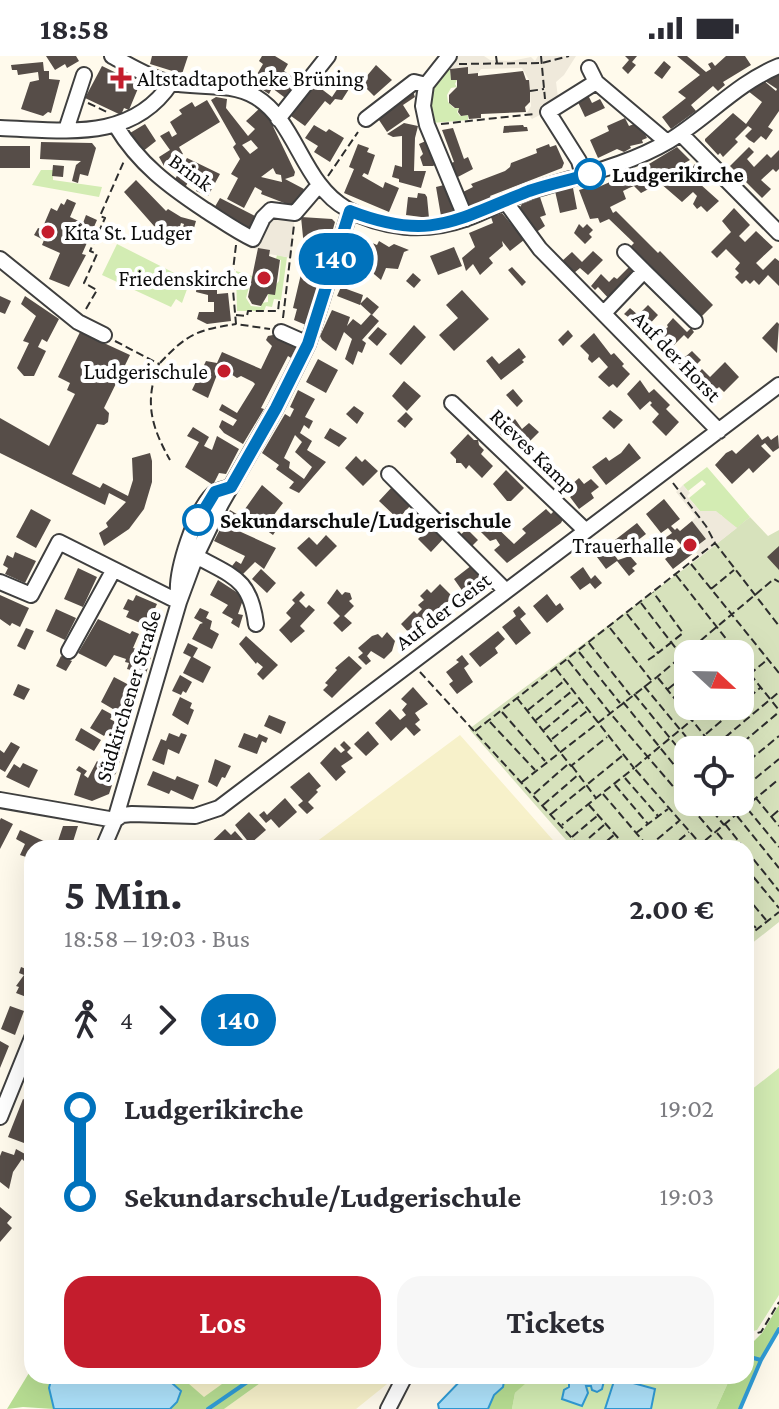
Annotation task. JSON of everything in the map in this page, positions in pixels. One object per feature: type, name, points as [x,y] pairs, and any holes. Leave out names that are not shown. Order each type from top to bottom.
[{"type":"street","points":[[112,56],[171,83],[244,91],[258,98],[278,119],[319,185],[350,211],[378,222],[418,228],[466,219],[533,190],[638,157],[681,134],[754,77],[779,66]]},
{"type":"street","points":[[278,119],[328,56]]},
{"type":"street","points":[[446,61],[426,85],[423,106],[427,125],[466,219]]},
{"type":"street","points":[[589,68],[596,82],[667,142]]},
{"type":"street","points":[[66,130],[84,75]]},
{"type":"street","points":[[366,119],[414,82],[426,85]]},
{"type":"street","points":[[583,176],[579,161],[547,111],[596,82]]},
{"type":"street","points":[[0,128],[90,130],[116,126],[161,98],[171,83]]},
{"type":"street","name":"Brink","points":[[116,126],[130,149],[161,181],[253,239],[263,218],[271,210],[295,213]]},
{"type":"street","points":[[681,134],[779,233]]},
{"type":"street","points":[[295,213],[319,185]]},
{"type":"street","name":"Auf der Horst","points":[[505,201],[540,249],[719,431]]},
{"type":"street","name":"Südkirchener Straße","points":[[106,840],[196,556],[308,344],[350,211]]},
{"type":"street","name":"Auf der Horst","points":[[625,252],[695,321]]},
{"type":"street","points":[[0,259],[78,322],[104,335]]},
{"type":"street","name":"Auf der Horst","points":[[604,313],[644,271]]},
{"type":"street","points":[[281,332],[308,344]]},
{"type":"street","name":"Auf der Geist","points":[[0,800],[115,820],[132,814],[195,816],[219,808],[779,385]]},
{"type":"street","name":"Rieves Kamp","points":[[452,403],[586,531]]},
{"type":"street","points":[[389,474],[506,591]]},
{"type":"street","points":[[0,582],[31,595],[59,542],[179,602],[179,565],[198,520],[215,492],[231,487]]},
{"type":"street","points":[[196,556],[241,582],[253,604],[256,624]]},
{"type":"street","points":[[69,651],[113,571]]},
{"type":"street","points":[[0,1117],[24,1058]]},
{"type":"street","points":[[388,1409],[401,1384]]},
{"type":"path","points":[[496,56],[497,64]]},
{"type":"path","points":[[427,125],[529,116],[547,111],[541,56]]},
{"type":"path","points":[[446,61],[542,63],[569,56]]},
{"type":"path","points":[[530,91],[544,89]]},
{"type":"path","points":[[83,101],[111,114],[116,126]]},
{"type":"path","points":[[319,185],[337,166],[366,119]]},
{"type":"path","points":[[78,322],[97,290],[84,283],[97,254],[90,251],[105,218],[100,216],[130,149]]},
{"type":"path","points":[[170,460],[157,437],[150,408],[152,383],[159,364],[177,345],[200,330],[236,324],[281,332],[295,213]]},
{"type":"path","points":[[236,324],[232,279],[239,232]]},
{"type":"path","points":[[234,315],[247,316],[248,311],[269,313],[269,309],[278,311],[279,302],[285,303]]},
{"type":"path","points":[[104,335],[159,364]]},
{"type":"path","points":[[665,472],[779,626]]},
{"type":"path","points":[[699,531],[706,526]]},
{"type":"path","points":[[475,731],[715,543]]},
{"type":"path","points":[[689,557],[732,617],[779,673]]},
{"type":"path","points":[[711,589],[735,569]]},
{"type":"path","points":[[675,574],[727,640]]},
{"type":"path","points":[[703,640],[774,579],[779,582]]},
{"type":"path","points":[[648,660],[683,633],[653,592]]},
{"type":"path","points":[[640,602],[674,646]]},
{"type":"path","points":[[626,613],[658,653]]},
{"type":"path","points":[[609,627],[652,681]]},
{"type":"path","points":[[588,642],[674,743]]},
{"type":"path","points":[[578,651],[674,765]]},
{"type":"path","points":[[567,659],[610,713],[722,840]]},
{"type":"path","points":[[754,671],[768,660]]},
{"type":"path","points":[[412,662],[575,840]]},
{"type":"path","points":[[522,782],[674,663]]},
{"type":"path","points":[[555,668],[623,755],[697,840]]},
{"type":"path","points":[[657,677],[674,698]]},
{"type":"path","points":[[750,736],[779,711],[754,677]]},
{"type":"path","points":[[527,711],[565,680]]},
{"type":"path","points":[[667,689],[674,684]]},
{"type":"path","points":[[644,686],[685,736]]},
{"type":"path","points":[[754,693],[761,687]]},
{"type":"path","points":[[535,721],[573,691]]},
{"type":"path","points":[[728,736],[779,692]]},
{"type":"path","points":[[517,698],[596,798]]},
{"type":"path","points":[[543,731],[580,700]]},
{"type":"path","points":[[551,740],[588,710]]},
{"type":"path","points":[[500,711],[546,762]]},
{"type":"path","points":[[488,720],[535,771]]},
{"type":"path","points":[[562,826],[692,720],[705,735],[723,720]]},
{"type":"path","points":[[533,794],[608,736]]},
{"type":"path","points":[[754,757],[779,736]]},
{"type":"path","points":[[551,814],[623,755]]},
{"type":"path","points":[[754,779],[779,759]]},
{"type":"path","points":[[543,805],[578,775]]},
{"type":"path","points":[[623,777],[658,816]]},
{"type":"path","points":[[756,798],[779,779]]},
{"type":"path","points":[[614,784],[648,824]]},
{"type":"path","points":[[602,793],[642,840]]},
{"type":"path","points":[[754,796],[779,826]]},
{"type":"path","points":[[588,805],[619,840]]},
{"type":"path","points":[[636,833],[669,808]]},
{"type":"path","points":[[771,817],[779,810]]},
{"type":"path","points":[[572,837],[598,815]]},
{"type":"path","points":[[717,816],[737,840]]},
{"type":"path","points":[[706,840],[734,816]]},
{"type":"path","points":[[736,816],[779,868]]},
{"type":"path","points":[[753,816],[779,847]]},
{"type":"path","points":[[656,840],[680,820]]},
{"type":"path","points":[[588,840],[605,824]]},
{"type":"path","points":[[679,840],[689,831]]},
{"type":"path","points":[[608,840],[615,834]]},
{"type":"path","points":[[754,860],[779,891]]},
{"type":"path","points":[[754,878],[779,910],[754,931]]},
{"type":"path","points":[[754,905],[768,921]]},
{"type":"path","points":[[754,926],[757,929]]},
{"type":"path","points":[[754,1334],[761,1332],[779,1302]]},
{"type":"shaded area","points":[[453,56],[484,56],[490,60],[511,61],[531,57],[535,61],[538,56],[576,56],[556,82],[559,105],[532,119],[527,113],[531,106],[529,80],[522,68],[481,69],[478,73],[468,74],[468,67],[443,69]]},
{"type":"shaded area","points":[[295,213],[291,258],[269,254],[270,250],[250,249],[263,218]]},
{"type":"shaded area","points":[[683,485],[690,493],[687,496],[700,511],[716,511],[737,528],[700,557],[693,549],[705,540],[692,521],[696,517],[676,492]]},
{"type":"shaded area","points":[[460,735],[553,840],[319,840]]},
{"type":"shaded area","points":[[189,1384],[222,1384],[204,1398]]},
{"type":"shaded area","points":[[259,1384],[387,1384],[356,1409],[224,1409]]},
{"type":"green space","points":[[443,69],[450,69],[451,80],[457,80],[457,87],[451,88],[447,95],[448,102],[459,108],[457,112],[460,116],[468,115],[468,120],[432,123],[432,95]]},
{"type":"green space","points":[[41,170],[53,170],[53,180],[102,187],[99,197],[32,185]]},
{"type":"green space","points":[[117,244],[190,281],[182,303],[176,299],[171,307],[102,275]]},
{"type":"green space","points":[[277,255],[287,257],[281,300],[274,299],[272,307],[266,306],[264,311],[237,311],[236,271],[252,276],[246,298],[251,306],[261,307],[261,303],[268,302],[268,294],[279,281],[281,260],[276,259]]},
{"type":"green space","points":[[707,467],[750,517],[737,528],[721,515],[700,511],[689,498],[706,484],[702,480],[688,491],[683,485]]},
{"type":"green space","points":[[750,517],[768,536],[779,530],[779,922],[754,942],[754,840],[566,840],[469,729]]},
{"type":"green space","points":[[779,1068],[779,1295],[754,1331],[754,1088]]},
{"type":"green space","points":[[779,1305],[779,1326],[754,1377],[754,1341]]},
{"type":"green space","points":[[24,1381],[24,1384],[50,1384],[54,1409],[7,1409]]},
{"type":"green space","points":[[173,1384],[189,1384],[204,1397],[222,1384],[259,1384],[224,1409],[170,1409],[181,1391]]},
{"type":"green space","points":[[504,1384],[525,1384],[515,1393],[512,1409],[488,1409],[494,1395]]},
{"type":"green space","points":[[524,1384],[727,1384],[716,1409],[512,1409],[515,1393]]},
{"type":"green space","points":[[727,1384],[750,1384],[738,1409],[716,1409]]},
{"type":"water","points":[[50,1384],[173,1384],[181,1391],[170,1409],[54,1409]]},
{"type":"water","points":[[457,1384],[504,1384],[488,1409],[439,1409],[438,1404]]},
{"type":"water","points":[[569,1384],[603,1384],[597,1392],[586,1386],[588,1393],[582,1406],[562,1399],[564,1390]]},
{"type":"water","points":[[613,1384],[637,1384],[655,1389],[651,1409],[605,1409]]},
{"type":"building","points":[[46,56],[76,56],[79,61],[55,70]]},
{"type":"building","points":[[152,56],[188,56],[182,74],[150,64]]},
{"type":"building","points":[[262,56],[275,56],[288,64],[284,71],[300,82],[288,100],[272,88],[269,94],[252,83],[263,64],[259,61]]},
{"type":"building","points":[[625,56],[637,56],[632,62],[636,65],[628,74],[622,68],[629,60]]},
{"type":"building","points":[[677,56],[687,56],[706,72],[711,69],[708,64],[712,62],[715,66],[726,56],[745,56],[751,65],[723,82],[725,85],[718,91],[713,86],[691,105],[696,111],[671,129],[662,117],[686,98],[678,92],[700,75]]},
{"type":"building","points":[[664,61],[671,67],[662,79],[654,73]]},
{"type":"building","points":[[43,62],[44,71],[49,71],[49,79],[60,80],[51,113],[43,116],[21,109],[30,82],[39,80],[38,72],[18,75],[11,65]]},
{"type":"building","points":[[376,65],[392,80],[374,96],[361,83]]},
{"type":"building","points":[[102,66],[139,86],[129,110],[124,108],[121,115],[85,98]]},
{"type":"building","points":[[468,67],[468,74],[478,73],[478,76],[523,71],[526,80],[529,80],[530,91],[526,112],[481,114],[481,118],[469,119],[468,115],[461,116],[459,108],[449,103],[449,95],[457,87],[457,80],[451,80],[450,69]]},
{"type":"building","points":[[348,73],[356,78],[342,100],[335,99],[330,105],[325,101],[305,126],[291,116],[315,84],[332,97]]},
{"type":"building","points":[[779,75],[779,111],[768,127],[773,130],[766,140],[761,136],[754,143],[749,140],[745,136],[752,129],[748,126],[723,157],[720,153],[718,155],[705,139],[733,113],[746,124],[762,102],[748,91],[764,81],[776,91],[765,81]]},
{"type":"building","points":[[412,89],[415,97],[403,105],[410,116],[387,132],[375,114]]},
{"type":"building","points":[[588,95],[592,103],[600,99],[605,108],[585,117],[577,100]]},
{"type":"building","points":[[216,97],[227,99],[226,108],[248,136],[255,129],[246,121],[260,108],[270,120],[295,172],[294,176],[285,179],[304,189],[297,208],[261,194],[262,191],[255,187],[244,208],[227,199],[238,178],[231,174],[240,159],[233,147],[236,144],[211,100]],"holes":[[[251,140],[258,148],[250,154],[242,145]],[[273,168],[276,174],[281,175],[282,182],[261,177]]]},
{"type":"building","points":[[207,100],[220,122],[179,147],[183,154],[164,166],[159,157],[170,150],[160,136],[169,131],[172,137],[177,134],[170,122],[182,114],[179,110],[192,102],[195,107]]},
{"type":"building","points":[[625,118],[629,126],[639,122],[647,138],[624,152],[617,149],[598,158],[590,140],[609,131],[607,126]]},
{"type":"building","points":[[404,123],[418,126],[414,171],[426,171],[421,188],[392,177],[395,165],[402,167],[402,136],[387,134]]},
{"type":"building","points":[[145,124],[156,141],[142,152],[130,133]]},
{"type":"building","points":[[314,125],[344,138],[330,162],[314,152],[318,146],[305,138]]},
{"type":"building","points":[[523,125],[528,131],[503,133],[504,126]]},
{"type":"building","points":[[453,128],[464,159],[468,157],[473,169],[454,179],[449,170],[454,168],[451,163],[454,162],[442,130]]},
{"type":"building","points":[[428,140],[438,163],[423,166],[419,144]]},
{"type":"building","points":[[41,142],[92,143],[96,148],[88,176],[80,174],[78,183],[72,181],[76,165],[81,161],[40,159]]},
{"type":"building","points":[[358,144],[369,148],[367,152],[375,155],[368,175],[364,173],[362,176],[383,188],[385,182],[399,188],[389,212],[344,193],[354,169],[349,167]]},
{"type":"building","points":[[549,144],[550,147],[556,145],[564,163],[562,168],[490,196],[469,210],[461,193],[473,187],[471,184],[505,171],[511,163],[537,153],[536,149]]},
{"type":"building","points":[[0,146],[30,146],[30,168],[0,168]]},
{"type":"building","points":[[677,147],[690,160],[679,166],[682,171],[668,179],[677,186],[695,164],[707,177],[700,184],[719,201],[707,212],[693,204],[697,196],[693,192],[682,202],[660,183],[641,193],[634,186],[629,188],[623,191],[626,199],[610,207],[658,253],[660,251],[713,305],[699,319],[670,286],[629,248],[634,243],[609,219],[600,223],[598,218],[590,219],[579,190],[593,186],[594,189],[644,167]]},
{"type":"building","points":[[749,147],[754,152],[747,159],[754,167],[767,154],[771,158],[779,150],[779,169],[776,172],[773,169],[761,180],[771,189],[762,198],[730,166]]},
{"type":"building","points":[[187,158],[220,174],[208,196],[196,191],[198,187],[188,182],[185,188],[174,181]]},
{"type":"building","points":[[53,165],[64,166],[63,177],[52,176]]},
{"type":"building","points":[[136,180],[166,211],[168,209],[196,221],[190,242],[179,239],[184,224],[181,223],[178,233],[154,226],[124,192]]},
{"type":"building","points":[[448,184],[457,213],[441,216],[436,187]]},
{"type":"building","points":[[573,188],[577,209],[560,213],[555,191]]},
{"type":"building","points":[[418,193],[427,197],[429,218],[406,215],[408,197],[417,198]]},
{"type":"building","points":[[540,197],[546,215],[540,217],[545,226],[535,233],[520,207]]},
{"type":"building","points":[[220,198],[257,217],[250,230],[213,210]]},
{"type":"building","points":[[67,199],[76,203],[70,217],[83,223],[86,215],[97,220],[82,254],[86,255],[69,287],[49,279],[60,253],[42,245],[44,240],[34,235],[38,228],[42,229],[51,208],[57,211]]},
{"type":"building","points":[[734,208],[750,225],[739,236],[745,242],[756,231],[773,247],[756,263],[763,270],[775,258],[779,261],[779,286],[768,275],[759,285],[754,280],[750,284],[746,280],[742,284],[735,277],[739,273],[735,269],[740,263],[726,249],[717,258],[711,252],[731,232],[722,221]]},
{"type":"building","points":[[502,213],[524,240],[510,251],[502,241],[503,246],[489,258],[493,263],[480,275],[473,264],[466,271],[462,258],[475,247],[469,233],[493,223],[491,217]]},
{"type":"building","points":[[301,217],[332,219],[335,222],[306,325],[294,320],[297,309],[293,308],[305,257]]},
{"type":"building","points":[[579,224],[583,228],[587,224],[593,230],[589,234],[592,237],[585,244],[574,233]]},
{"type":"building","points":[[363,239],[377,245],[379,241],[389,247],[394,244],[409,250],[404,252],[398,269],[386,268],[381,280],[368,269],[364,279],[346,272],[356,242]]},
{"type":"building","points":[[454,247],[462,266],[438,275],[430,256]]},
{"type":"building","name":"Friedenskirche","points":[[258,248],[270,250],[269,256],[280,260],[275,295],[268,294],[261,306],[252,304],[248,297]]},
{"type":"building","points":[[593,251],[603,260],[588,275],[580,268],[574,273],[562,261],[572,252],[582,262]]},
{"type":"building","points":[[632,264],[639,271],[611,301],[598,287],[595,290],[591,286],[601,274],[609,282],[614,277],[617,279]]},
{"type":"building","points":[[512,267],[526,282],[522,286],[508,270]]},
{"type":"building","points":[[413,273],[421,280],[414,288],[406,281]]},
{"type":"building","points":[[197,285],[217,290],[217,294],[228,293],[231,321],[207,324],[197,319],[199,312],[214,312],[214,302],[208,302],[208,295],[196,292]]},
{"type":"building","points":[[341,287],[363,295],[360,305],[337,296]]},
{"type":"building","points":[[462,290],[489,319],[454,351],[439,335],[458,318],[446,305]]},
{"type":"building","points":[[0,296],[11,301],[5,314],[0,312]]},
{"type":"building","points":[[25,296],[59,319],[47,342],[42,339],[38,347],[46,351],[34,376],[24,376],[17,368],[29,343],[23,341],[36,316],[21,304]]},
{"type":"building","points":[[367,297],[379,307],[372,315],[360,304]]},
{"type":"building","points":[[648,305],[658,315],[645,329],[624,314],[630,308],[638,315]]},
{"type":"building","points":[[332,310],[350,317],[347,326],[353,319],[361,325],[371,314],[379,321],[362,340],[366,343],[362,353],[358,351],[353,365],[345,359],[352,339],[344,332],[336,351],[320,336]]},
{"type":"building","points":[[673,318],[687,332],[691,328],[694,332],[688,339],[684,335],[667,352],[654,338],[668,327]]},
{"type":"building","points":[[777,322],[779,324],[777,353],[762,338]]},
{"type":"building","points":[[414,325],[426,337],[401,365],[389,354]]},
{"type":"building","points":[[378,327],[387,334],[377,346],[368,338]]},
{"type":"building","points":[[568,330],[573,336],[563,346],[558,340]]},
{"type":"building","points":[[80,332],[130,355],[104,408],[109,413],[108,422],[97,424],[72,474],[100,488],[103,483],[128,496],[133,480],[132,458],[150,453],[152,461],[152,482],[144,509],[129,529],[104,546],[99,533],[108,527],[106,523],[126,502],[109,493],[105,505],[0,453],[0,418],[49,446],[75,394],[67,390],[70,383],[58,377]]},
{"type":"building","points":[[594,333],[630,374],[617,388],[613,384],[609,387],[598,377],[608,367],[599,357],[592,363],[580,346]]},
{"type":"building","points":[[273,335],[297,346],[291,358],[288,356],[261,408],[264,409],[243,444],[219,427],[222,420],[233,426],[237,420],[219,410],[222,404],[237,413],[255,384],[241,376],[237,378],[220,367],[208,398],[192,390],[206,361],[217,363],[222,352],[261,369],[272,346],[266,340]]},
{"type":"building","points":[[519,348],[526,357],[522,360],[524,362],[501,380],[486,361],[492,356],[499,364]]},
{"type":"building","points":[[676,350],[685,357],[692,351],[701,360],[688,373],[669,357]]},
{"type":"building","points":[[318,359],[338,370],[326,393],[306,382]]},
{"type":"building","points":[[725,362],[739,377],[724,392],[719,387],[711,395],[693,378],[702,369],[710,377]]},
{"type":"building","points":[[640,380],[649,393],[654,389],[670,405],[666,409],[679,422],[666,436],[652,422],[659,414],[650,405],[652,403],[650,401],[640,410],[627,394]]},
{"type":"building","points":[[404,381],[421,396],[407,411],[392,396]]},
{"type":"building","points":[[513,389],[523,401],[517,407],[506,395]]},
{"type":"building","points":[[298,390],[315,399],[305,417],[313,421],[309,429],[304,425],[300,433],[312,441],[307,450],[326,462],[299,493],[289,488],[294,482],[276,469],[279,465],[262,453],[285,414],[290,417],[294,409],[290,407]],"holes":[[[295,435],[302,442],[295,452],[312,467],[304,479],[289,468],[290,462],[284,458]]]},
{"type":"building","points":[[354,406],[364,413],[357,424],[346,414]]},
{"type":"building","points":[[610,410],[623,420],[614,429],[602,418]]},
{"type":"building","points":[[406,412],[413,419],[405,428],[397,421]]},
{"type":"building","points":[[508,416],[513,421],[515,419],[522,429],[529,423],[539,432],[530,441],[521,433],[512,442],[497,428]]},
{"type":"building","points":[[193,427],[209,437],[204,446],[212,450],[217,436],[239,449],[226,474],[219,473],[213,485],[185,467],[199,442],[187,436]]},
{"type":"building","points":[[330,428],[347,438],[339,447],[324,438]]},
{"type":"building","points":[[468,434],[478,440],[484,450],[481,454],[493,466],[482,478],[469,465],[466,469],[461,463],[456,463],[450,453]]},
{"type":"building","points":[[758,434],[762,440],[768,436],[771,440],[778,435],[779,448],[773,452],[765,443],[761,446],[771,456],[753,473],[749,468],[732,484],[715,465],[726,453],[732,450],[736,454]]},
{"type":"building","points":[[629,443],[641,458],[606,485],[592,467],[606,457],[609,461]]},
{"type":"building","points":[[356,456],[362,462],[365,459],[378,471],[363,486],[345,468]]},
{"type":"building","points":[[506,470],[524,488],[511,501],[507,501],[493,484]]},
{"type":"building","points":[[579,478],[584,484],[591,479],[599,487],[591,493],[594,498],[579,509],[570,497],[576,492],[571,485]]},
{"type":"building","points":[[262,485],[283,503],[273,516],[281,523],[273,535],[259,525],[256,528],[246,519],[241,532],[276,548],[264,569],[255,562],[243,574],[232,566],[236,561],[241,564],[245,556],[214,541],[230,510],[240,516]]},
{"type":"building","points":[[392,487],[411,505],[398,519],[379,501]]},
{"type":"building","points":[[664,499],[680,519],[671,526],[675,530],[680,531],[692,521],[706,539],[673,569],[665,559],[682,546],[676,539],[669,544],[665,538],[672,533],[668,528],[661,533],[646,514]]},
{"type":"building","points":[[31,509],[51,520],[36,548],[16,537]]},
{"type":"building","points":[[546,509],[551,514],[556,509],[564,517],[561,523],[507,563],[494,550],[500,545],[496,539],[490,541],[480,531],[490,521],[514,544],[526,533],[522,529]]},
{"type":"building","points":[[637,523],[646,534],[624,551],[615,540]]},
{"type":"building","points":[[432,525],[445,537],[431,552],[418,539]]},
{"type":"building","points":[[467,529],[478,540],[470,548],[458,537]]},
{"type":"building","points":[[326,535],[337,546],[316,567],[297,548],[309,537],[317,545]]},
{"type":"building","points":[[653,535],[666,549],[661,554],[649,539]]},
{"type":"building","points":[[779,546],[779,570],[767,557]]},
{"type":"building","points":[[609,547],[618,560],[630,556],[637,564],[632,568],[635,571],[629,576],[617,561],[606,569],[597,557]]},
{"type":"building","points":[[15,552],[36,561],[25,583],[5,574],[8,568],[3,565],[7,555],[13,558]]},
{"type":"building","points":[[476,562],[489,578],[466,596],[454,579]]},
{"type":"building","points":[[583,567],[591,579],[595,575],[602,583],[595,589],[590,583],[580,590],[570,577]]},
{"type":"building","points":[[78,568],[97,577],[83,607],[64,599]]},
{"type":"building","points":[[261,569],[276,583],[267,593],[252,579]]},
{"type":"building","points":[[218,580],[244,597],[238,614],[243,615],[239,628],[231,623],[233,619],[222,613],[228,605],[210,595]]},
{"type":"building","points":[[440,584],[453,597],[411,635],[401,624],[414,611],[417,614],[422,609],[418,605],[424,600],[420,596],[427,589],[431,593]]},
{"type":"building","points":[[337,589],[342,595],[350,593],[352,599],[349,601],[354,606],[344,616],[352,623],[342,632],[333,623],[340,616],[327,603]]},
{"type":"building","points":[[301,591],[305,595],[299,601],[306,608],[309,605],[315,610],[300,626],[305,631],[291,643],[279,630],[291,618],[286,613]]},
{"type":"building","points":[[547,594],[556,606],[560,603],[564,609],[547,623],[533,606]]},
{"type":"building","points":[[0,595],[29,608],[20,627],[12,623],[10,626],[0,619]]},
{"type":"building","points":[[136,595],[157,604],[147,626],[126,617],[129,611],[123,609],[128,599],[133,601]]},
{"type":"building","points":[[519,606],[526,614],[520,619],[531,633],[516,645],[502,627],[516,616],[513,611]]},
{"type":"building","points":[[200,608],[209,612],[206,618],[212,621],[210,629],[219,634],[212,649],[192,639],[203,623],[194,618]]},
{"type":"building","points":[[56,609],[76,618],[65,640],[46,631]]},
{"type":"building","points":[[98,619],[130,634],[132,631],[139,634],[133,648],[152,653],[146,674],[127,669],[129,663],[125,662],[126,659],[114,655],[106,667],[78,653]]},
{"type":"building","points":[[26,628],[34,631],[25,650],[17,646]]},
{"type":"building","points":[[498,631],[505,639],[495,648],[498,653],[480,667],[469,654]]},
{"type":"building","points":[[387,632],[395,641],[392,651],[384,659],[371,651],[367,656],[371,661],[366,665],[358,657],[363,653],[358,648],[372,636],[378,634],[382,638]]},
{"type":"building","points":[[246,636],[278,665],[263,680],[257,674],[263,667],[256,664],[239,644]]},
{"type":"building","points":[[188,643],[198,648],[193,657],[211,667],[203,683],[183,673],[191,657],[183,653]]},
{"type":"building","points":[[462,655],[469,664],[464,668],[473,682],[457,694],[449,684],[453,681],[446,672],[459,662],[456,660]]},
{"type":"building","points":[[61,656],[72,661],[66,671],[56,666]]},
{"type":"building","points":[[349,656],[362,668],[332,698],[323,690],[328,685],[325,683],[337,670],[335,668]]},
{"type":"building","points":[[180,675],[192,682],[186,693],[183,691],[181,695],[172,691]]},
{"type":"building","points":[[114,677],[131,686],[126,696],[129,698],[118,712],[101,702]]},
{"type":"building","points":[[18,684],[30,689],[24,700],[13,695]]},
{"type":"building","points":[[413,687],[428,704],[415,713],[420,720],[415,724],[421,730],[414,736],[406,727],[391,741],[375,723],[390,709],[400,720],[406,715],[402,710],[407,704],[401,699]]},
{"type":"building","points":[[180,697],[192,703],[190,708],[194,710],[188,725],[172,715]]},
{"type":"building","points":[[102,709],[113,715],[110,719],[121,725],[116,735],[107,731],[104,736],[90,728]]},
{"type":"building","points":[[269,715],[286,722],[281,734],[264,726]]},
{"type":"building","points":[[81,728],[101,740],[94,751],[75,740]]},
{"type":"building","points":[[368,731],[379,744],[366,756],[354,744]]},
{"type":"building","points":[[169,733],[179,737],[181,733],[187,735],[179,754],[168,749],[164,765],[152,760],[161,739],[166,741]]},
{"type":"building","points":[[244,733],[268,738],[266,743],[262,741],[257,754],[238,747]]},
{"type":"building","points":[[113,740],[124,748],[119,763],[112,761],[114,756],[109,754]]},
{"type":"building","points":[[344,741],[351,748],[347,752],[353,758],[341,766],[346,772],[336,781],[320,763],[335,747],[341,753],[345,750],[340,745]]},
{"type":"building","points":[[11,742],[20,747],[5,772],[0,769],[0,750],[4,753]]},
{"type":"building","points":[[215,759],[231,766],[217,787],[208,782]]},
{"type":"building","points":[[97,761],[117,771],[109,794],[92,801],[74,795],[81,773],[76,770],[79,766],[87,771],[84,775],[88,778]]},
{"type":"building","points":[[23,763],[38,770],[29,788],[6,777],[14,764],[20,768]]},
{"type":"building","points":[[153,771],[199,785],[193,800],[171,790],[169,794],[147,785]]},
{"type":"building","points":[[309,772],[321,786],[308,802],[314,808],[307,814],[298,805],[303,801],[290,787]]},
{"type":"building","points":[[285,798],[297,812],[279,828],[271,819],[266,823],[259,815],[264,811],[267,815]]},
{"type":"building","points":[[249,812],[266,830],[255,840],[247,840],[235,825]]},
{"type":"building","points":[[0,820],[13,824],[0,849]]},
{"type":"building","points":[[63,826],[78,826],[74,840],[58,840]]},
{"type":"building","points":[[225,829],[231,835],[235,831],[243,840],[213,840]]},
{"type":"building","points":[[20,830],[42,840],[24,840],[24,843],[16,839]]},
{"type":"building","points":[[24,975],[24,996],[16,993],[19,987],[16,986]]},
{"type":"building","points":[[10,1006],[24,1011],[15,1035],[1,1029]]},
{"type":"building","points":[[0,1041],[9,1046],[0,1068]]},
{"type":"building","points":[[23,1099],[24,1143],[8,1137]]},
{"type":"building","points":[[16,1149],[24,1153],[24,1161],[22,1159],[13,1172],[9,1189],[0,1182],[0,1156],[2,1151],[14,1155]]},
{"type":"building","points":[[0,1207],[12,1217],[7,1223],[12,1228],[0,1242]]},
{"type":"waterway","points":[[754,1376],[779,1329]]},
{"type":"waterway","points":[[754,1358],[761,1360]]},
{"type":"waterway","points":[[208,1409],[244,1384]]},
{"type":"waterway","points":[[740,1409],[751,1384]]},
{"type":"bus line","name":"140","points":[[198,520],[215,492],[231,487],[308,344],[350,211],[399,226],[435,227],[466,219],[533,190],[590,174]]},
{"type":"place","name":"Altstadtapotheke Brüning","points":[[121,78]]},
{"type":"place","name":"Ludgerikirche","points":[[590,174]]},
{"type":"place","name":"Kita St. Ludger","points":[[48,232]]},
{"type":"place","name":"Friedenskirche","points":[[264,278]]},
{"type":"place","name":"Ludgerischule","points":[[224,371]]},
{"type":"place","name":"Sekundarschule/Ludgerischule","points":[[198,520]]},
{"type":"place","name":"Trauerhalle","points":[[690,545]]}]
